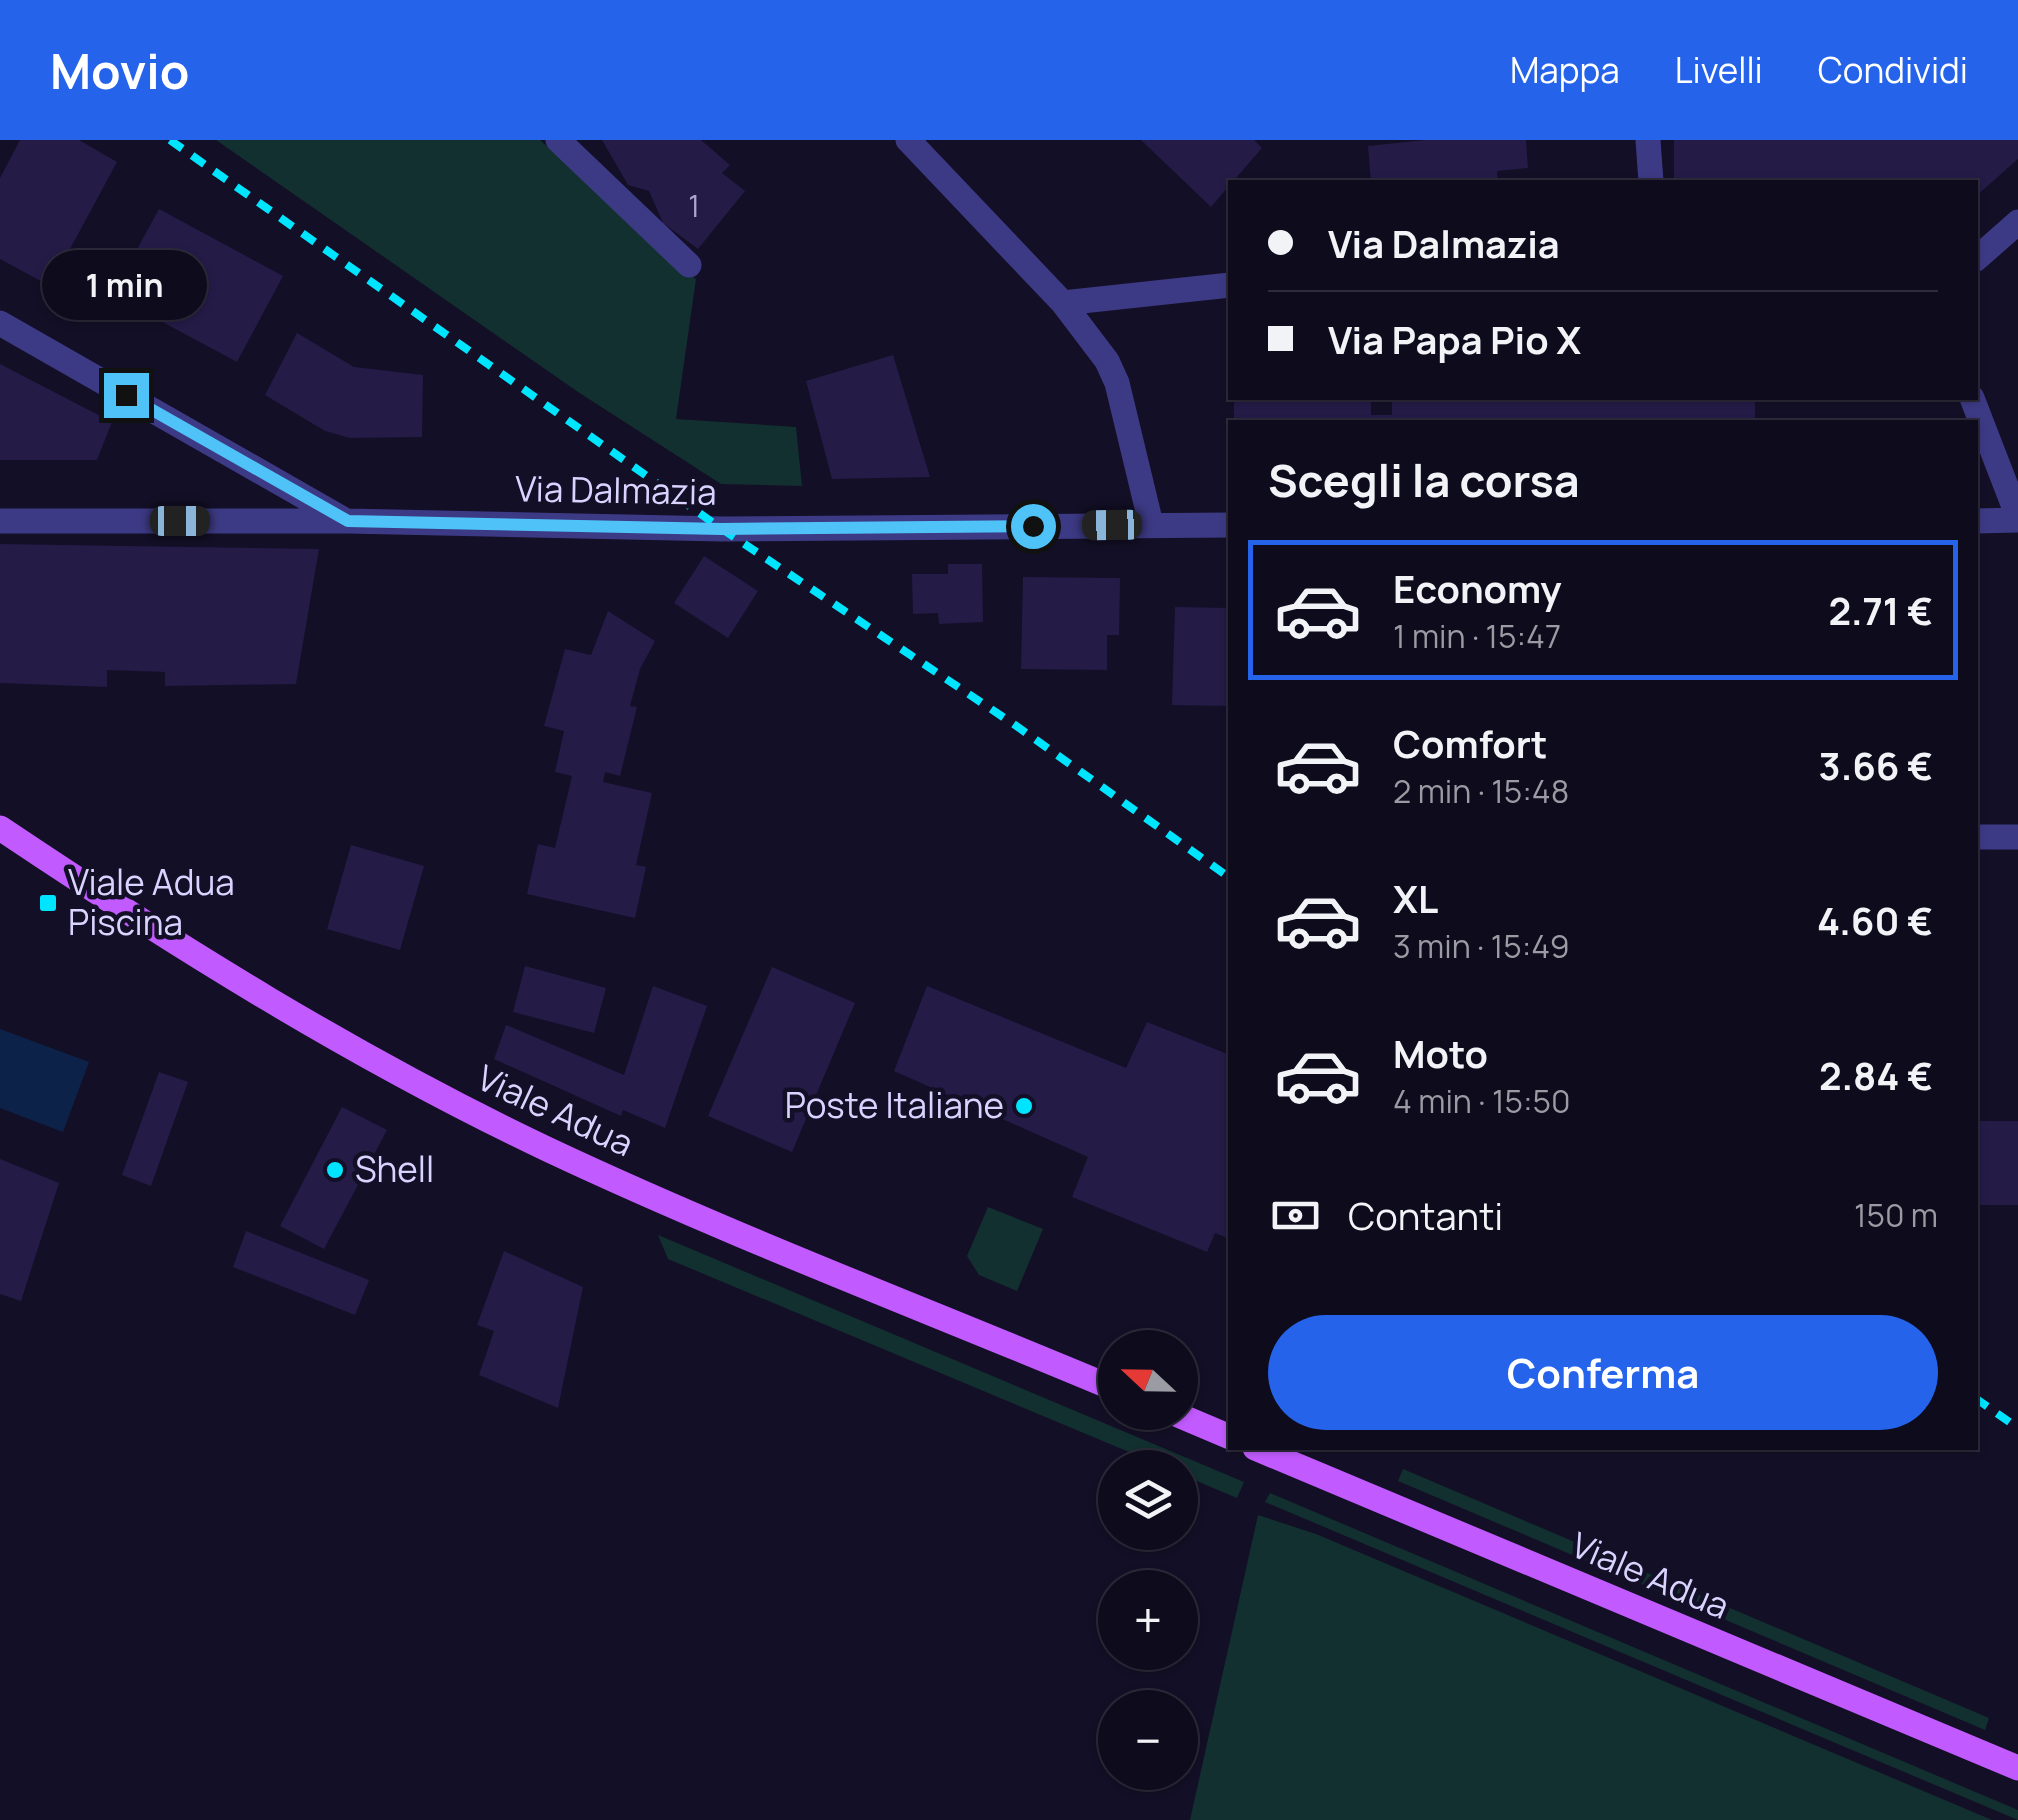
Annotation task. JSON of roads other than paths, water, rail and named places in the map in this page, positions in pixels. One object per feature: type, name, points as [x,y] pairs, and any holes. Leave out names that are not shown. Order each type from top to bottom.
[{"type":"main road","name":"Viale Adua","points":[[0,828],[353,1048],[487,1120],[590,1168],[1098,1382]]},
{"type":"main road","points":[[1198,1424],[1228,1437]]},
{"type":"main road","name":"Viale Adua","points":[[1260,1450],[2018,1768]]},
{"type":"street","points":[[558,140],[689,265]]},
{"type":"street","points":[[908,140],[1064,303],[1106,360],[1117,383],[1151,524]]},
{"type":"street","points":[[1648,140],[1650,180]]},
{"type":"street","points":[[1978,257],[2018,222]]},
{"type":"street","points":[[1064,303],[1228,285]]},
{"type":"street","points":[[0,323],[348,521]]},
{"type":"street","points":[[1973,400],[2018,518],[1978,522]]},
{"type":"street","name":"Via Dalmazia","points":[[0,521],[348,521],[722,529],[1228,525]]},
{"type":"street","points":[[1978,837],[2018,837]]},
{"type":"water","points":[[0,1029],[89,1062],[63,1132],[0,1108]]},
{"type":"railway","points":[[170,140],[722,529],[1015,725],[1228,877]]},
{"type":"railway","points":[[1978,1400],[2018,1428]]},
{"type":"place","name":"Viale Adua Piscina","points":[[48,903]]},
{"type":"place","name":"Poste Italiane","points":[[1024,1106]]},
{"type":"place","name":"Shell","points":[[335,1170]]}]
